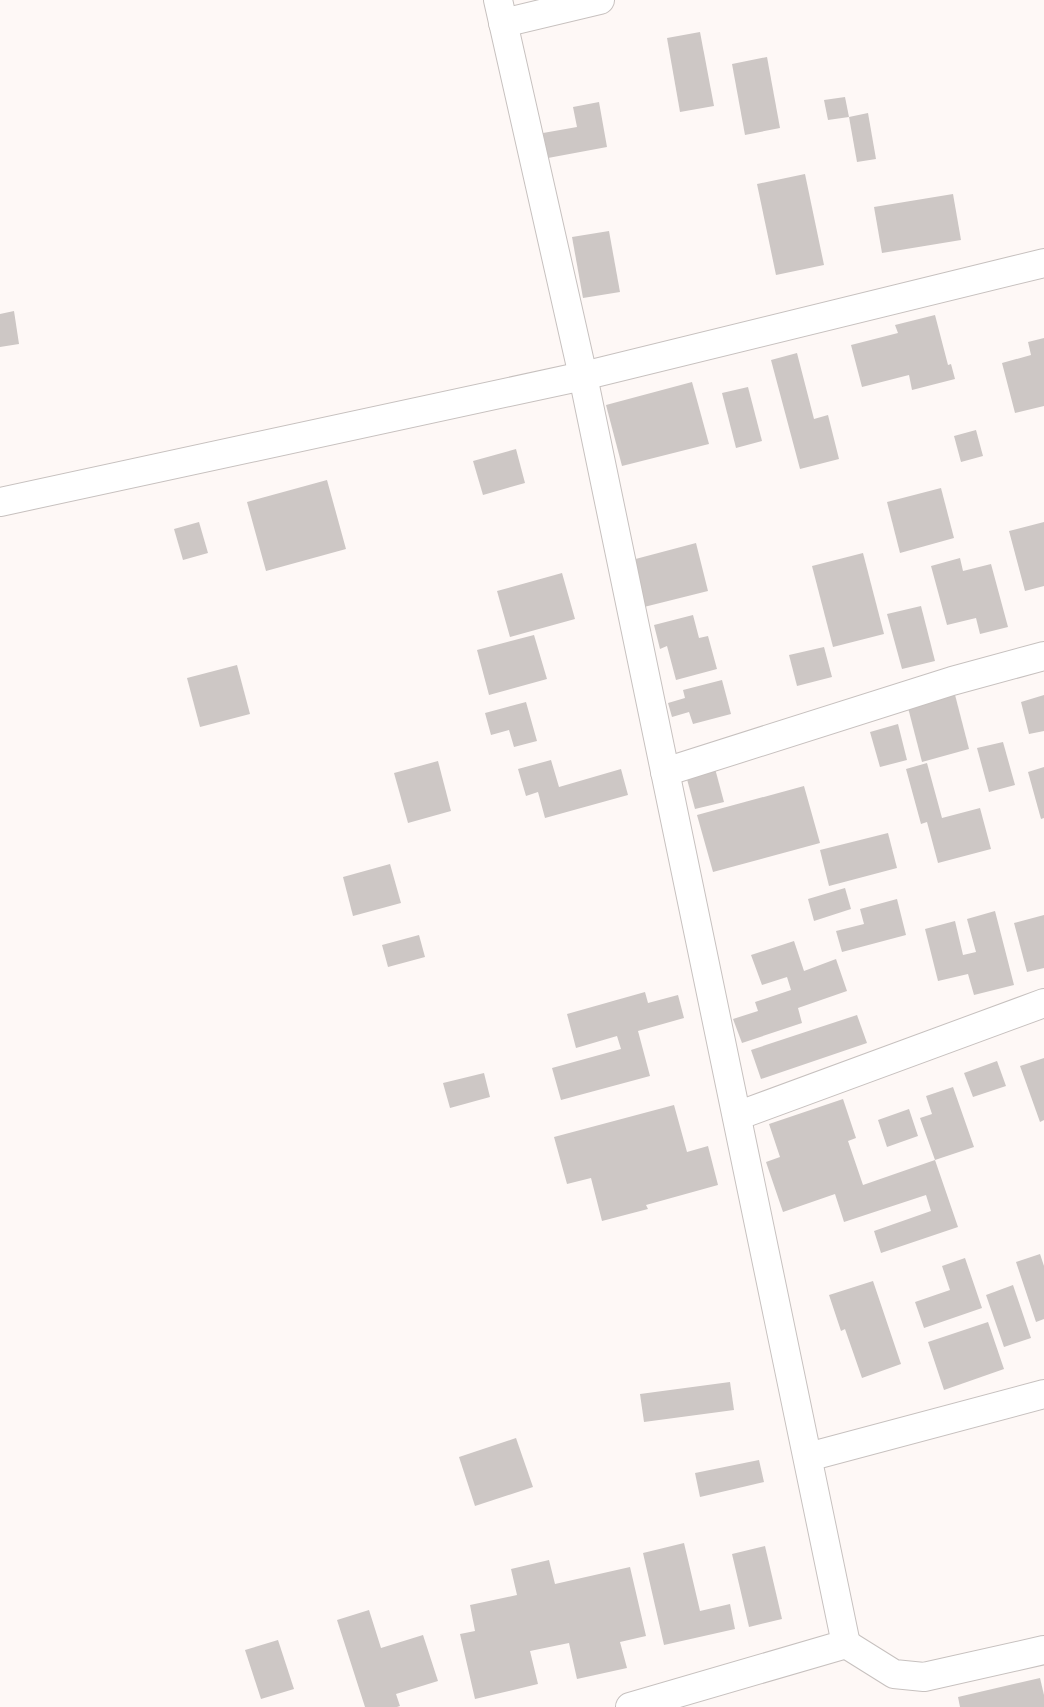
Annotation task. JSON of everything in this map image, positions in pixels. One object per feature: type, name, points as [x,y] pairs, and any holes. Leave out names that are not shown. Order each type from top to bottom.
[{"type":"street","points":[[600,0],[500,12],[583,376],[846,1644],[894,1674],[924,1677],[1044,1650]]},
{"type":"street","points":[[0,502],[583,376],[1044,263]]},
{"type":"street","points":[[665,772],[952,681],[1044,656]]},
{"type":"street","points":[[737,1116],[1044,1003]]},
{"type":"street","points":[[808,1457],[1044,1394]]},
{"type":"street","points":[[630,1707],[846,1644]]},
{"type":"building","points":[[700,32],[714,106],[680,112],[667,38]]},
{"type":"building","points":[[767,57],[780,128],[745,135],[732,64]]},
{"type":"building","points":[[845,97],[849,117],[828,120],[824,100]]},
{"type":"building","points":[[599,102],[607,147],[548,158],[543,133],[577,127],[573,107]]},
{"type":"building","points":[[868,113],[876,159],[857,162],[849,117]]},
{"type":"building","points":[[805,174],[824,265],[776,275],[757,184]]},
{"type":"building","points":[[953,194],[961,240],[882,253],[874,207]]},
{"type":"building","points":[[609,231],[620,292],[583,298],[572,237]]},
{"type":"building","points":[[14,311],[19,344],[0,347],[0,314]]},
{"type":"building","points":[[935,315],[948,365],[951,364],[955,379],[912,390],[909,375],[862,387],[851,345],[898,333],[895,325]]},
{"type":"building","points":[[1044,338],[1044,406],[1015,413],[1002,363],[1031,355],[1028,342]]},
{"type":"building","points":[[797,353],[814,419],[828,415],[839,459],[800,469],[771,360]]},
{"type":"building","points":[[692,382],[709,444],[622,466],[606,405]]},
{"type":"building","points":[[748,387],[762,441],[736,448],[722,393]]},
{"type":"building","points":[[976,430],[983,456],[961,462],[954,436]]},
{"type":"building","points":[[516,449],[525,483],[483,495],[473,461]]},
{"type":"building","points":[[327,480],[346,549],[266,571],[247,502]]},
{"type":"building","points":[[941,488],[954,538],[900,553],[887,502]]},
{"type":"building","points":[[199,522],[208,553],[183,560],[174,529]]},
{"type":"building","points":[[1044,522],[1044,586],[1025,591],[1009,531]]},
{"type":"building","points":[[696,543],[708,591],[640,608],[628,561]]},
{"type":"building","points":[[863,553],[884,634],[833,647],[812,566]]},
{"type":"building","points":[[960,558],[963,571],[991,564],[1008,627],[980,634],[976,618],[947,625],[931,566]]},
{"type":"building","points":[[562,573],[575,619],[510,637],[497,591]]},
{"type":"building","points":[[921,606],[935,661],[902,669],[887,614]]},
{"type":"building","points":[[693,615],[699,638],[708,636],[717,669],[676,680],[667,646],[660,649],[654,625]]},
{"type":"building","points":[[534,635],[547,679],[489,695],[477,650]]},
{"type":"building","points":[[824,647],[832,677],[797,686],[789,655]]},
{"type":"building","points":[[237,665],[250,714],[200,727],[187,678]]},
{"type":"building","points":[[722,680],[731,714],[693,724],[689,712],[672,717],[668,703],[685,698],[683,690]]},
{"type":"building","points":[[953,687],[969,749],[922,762],[906,700]]},
{"type":"building","points":[[1044,695],[1044,731],[1029,734],[1021,702]]},
{"type":"building","points":[[526,702],[537,741],[514,747],[509,730],[491,735],[485,713]]},
{"type":"building","points":[[898,724],[907,760],[880,767],[870,732]]},
{"type":"building","points":[[1003,742],[1015,785],[989,792],[977,748]]},
{"type":"building","points":[[551,760],[559,787],[621,769],[628,795],[545,818],[538,792],[526,796],[518,769]]},
{"type":"building","points":[[438,761],[451,811],[408,823],[394,773]]},
{"type":"building","points":[[713,761],[724,802],[695,809],[684,768]]},
{"type":"building","points":[[927,763],[942,818],[980,808],[991,849],[938,863],[927,822],[921,824],[906,769]]},
{"type":"building","points":[[1044,767],[1044,818],[1041,819],[1028,772]]},
{"type":"building","points":[[804,786],[820,843],[713,872],[697,815]]},
{"type":"building","points":[[888,833],[897,868],[829,886],[820,850]]},
{"type":"building","points":[[390,864],[401,903],[353,916],[343,877]]},
{"type":"building","points":[[845,888],[851,909],[814,921],[808,899]]},
{"type":"building","points":[[897,899],[906,935],[842,952],[836,931],[864,924],[860,909]]},
{"type":"building","points":[[995,911],[1014,985],[974,995],[968,974],[938,981],[925,929],[955,921],[963,955],[976,952],[967,919]]},
{"type":"building","points":[[1044,915],[1044,968],[1027,972],[1014,923]]},
{"type":"building","points":[[419,935],[425,957],[388,967],[382,945]]},
{"type":"building","points":[[794,941],[804,971],[836,959],[847,991],[798,1008],[802,1023],[742,1043],[733,1019],[758,1011],[755,1002],[791,990],[787,977],[762,985],[751,955]]},
{"type":"building","points":[[645,992],[648,1003],[678,995],[684,1018],[638,1031],[650,1076],[561,1100],[552,1068],[621,1049],[617,1036],[576,1048],[567,1014]]},
{"type":"building","points":[[857,1015],[867,1043],[761,1079],[751,1050]]},
{"type":"building","points":[[1044,1058],[1044,1120],[1040,1122],[1020,1066]]},
{"type":"building","points":[[997,1061],[1006,1086],[973,1097],[964,1073]]},
{"type":"building","points":[[484,1073],[490,1097],[450,1108],[443,1083]]},
{"type":"building","points":[[953,1087],[974,1147],[935,1160],[920,1118],[932,1114],[926,1096]]},
{"type":"building","points":[[843,1099],[856,1138],[848,1141],[863,1185],[935,1160],[958,1227],[881,1253],[874,1231],[931,1211],[926,1195],[844,1222],[835,1194],[783,1212],[766,1162],[780,1157],[769,1124]]},
{"type":"building","points":[[674,1105],[687,1152],[708,1146],[718,1185],[646,1205],[648,1209],[602,1221],[591,1178],[567,1184],[554,1137]]},
{"type":"building","points":[[909,1109],[918,1136],[887,1147],[878,1120]]},
{"type":"building","points":[[1040,1254],[1044,1266],[1044,1319],[1036,1322],[1016,1262]]},
{"type":"building","points":[[965,1258],[982,1308],[924,1328],[915,1302],[950,1290],[942,1266]]},
{"type":"building","points":[[873,1281],[901,1364],[862,1378],[845,1329],[841,1331],[829,1295]]},
{"type":"building","points":[[1013,1285],[1031,1338],[1004,1347],[986,1295]]},
{"type":"building","points":[[988,1322],[1004,1369],[944,1390],[928,1342]]},
{"type":"building","points":[[730,1382],[734,1410],[644,1422],[640,1394]]},
{"type":"building","points":[[516,1438],[533,1487],[475,1506],[459,1457]]},
{"type":"building","points":[[759,1460],[764,1482],[700,1497],[695,1473]]},
{"type":"building","points":[[684,1543],[700,1611],[730,1604],[735,1629],[664,1645],[643,1553]]},
{"type":"building","points":[[765,1546],[782,1619],[749,1627],[732,1554]]},
{"type":"building","points":[[549,1560],[555,1584],[630,1567],[646,1636],[620,1642],[627,1668],[577,1679],[569,1643],[530,1651],[538,1684],[475,1699],[460,1634],[475,1631],[470,1605],[517,1595],[511,1569]]},
{"type":"building","points":[[369,1610],[381,1648],[423,1635],[438,1681],[396,1694],[400,1706],[397,1707],[365,1707],[337,1620]]},
{"type":"building","points":[[278,1640],[294,1689],[261,1699],[245,1650]]},
{"type":"building","points":[[1040,1678],[1044,1695],[1044,1707],[960,1707],[958,1697]]}]
